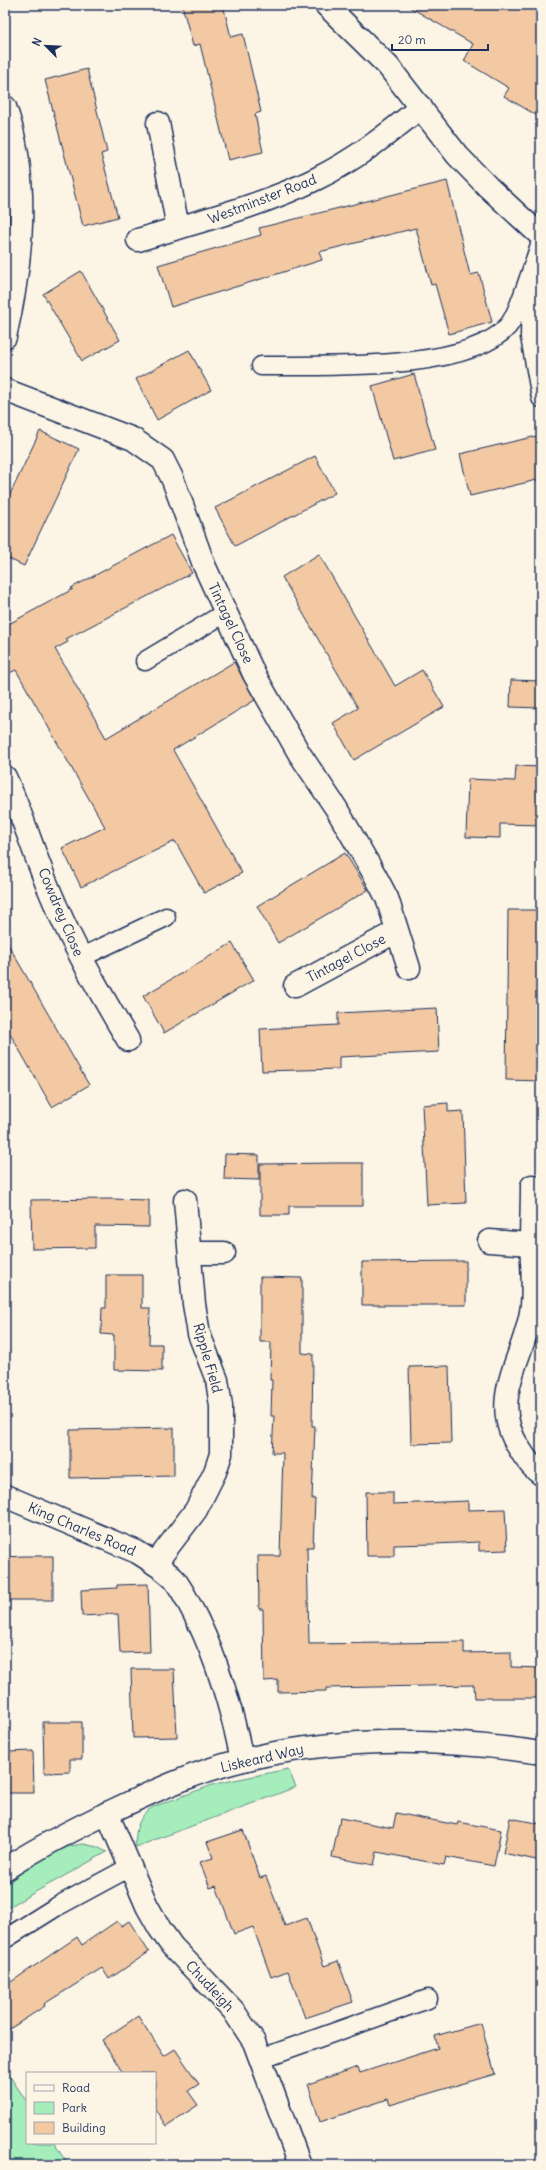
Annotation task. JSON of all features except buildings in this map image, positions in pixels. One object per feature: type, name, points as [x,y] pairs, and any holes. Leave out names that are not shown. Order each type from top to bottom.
[{"type":"street","points":[[326,5],[388,66],[457,155],[488,187],[541,236]]},
{"type":"street","name":"Westminster Road","points":[[138,240],[240,210],[317,179],[383,138],[421,107]]},
{"type":"street","points":[[5,108],[20,165],[22,195],[18,257],[5,337]]},
{"type":"street","points":[[158,123],[178,228]]},
{"type":"street","name":"Tintagel Close","points":[[5,390],[133,438],[163,460],[173,480],[199,552],[225,613],[254,674],[308,768],[336,808],[376,877],[386,898],[409,968]]},
{"type":"street","name":"Cowdrey Close","points":[[7,788],[48,887],[80,958],[128,1040]]},
{"type":"street","name":"Tintagel Close","points":[[295,986],[397,931]]},
{"type":"street","points":[[532,1186],[531,1244],[534,1286],[532,1308],[509,1383],[506,1403],[508,1423],[514,1440],[524,1456],[541,1474]]},
{"type":"street","name":"Ripple Field","points":[[156,1564],[196,1510],[215,1472],[221,1454],[222,1406],[217,1380],[199,1334],[194,1304],[191,1253],[185,1200]]},
{"type":"street","points":[[489,1241],[531,1244]]},
{"type":"street","points":[[191,1253],[224,1253]]},
{"type":"street","name":"King Charles Road","points":[[5,1496],[124,1545],[156,1564],[174,1580],[190,1604],[210,1645],[233,1714],[242,1760]]},
{"type":"street","name":"Liskeard Way","points":[[5,1869],[63,1834],[107,1813],[166,1786],[242,1760],[312,1747],[366,1742],[470,1744],[541,1753]]},
{"type":"street","name":"Chudleigh","points":[[107,1813],[132,1866],[147,1906],[160,1929],[172,1946],[233,2010],[254,2042],[262,2058],[300,2165]]},
{"type":"lane","points":[[261,366],[373,364],[433,358],[467,351],[494,338],[508,326],[516,313],[541,242]]},
{"type":"lane","points":[[532,267],[530,337],[536,351],[541,398]]},
{"type":"lane","points":[[145,661],[225,613]]},
{"type":"lane","points":[[80,958],[166,916]]},
{"type":"lane","points":[[5,1938],[63,1903],[132,1866]]},
{"type":"lane","points":[[262,2058],[428,1999]]},
{"type":"green space","points":[[288,1769],[296,1787],[136,1847],[138,1824],[144,1814],[153,1807],[215,1784]]},
{"type":"green space","points":[[84,1844],[97,1847],[107,1852],[5,1909],[5,1885],[52,1853]]},
{"type":"green space","points":[[5,2069],[26,2100],[26,2144],[55,2144],[68,2165],[11,2165],[5,2156]]}]
